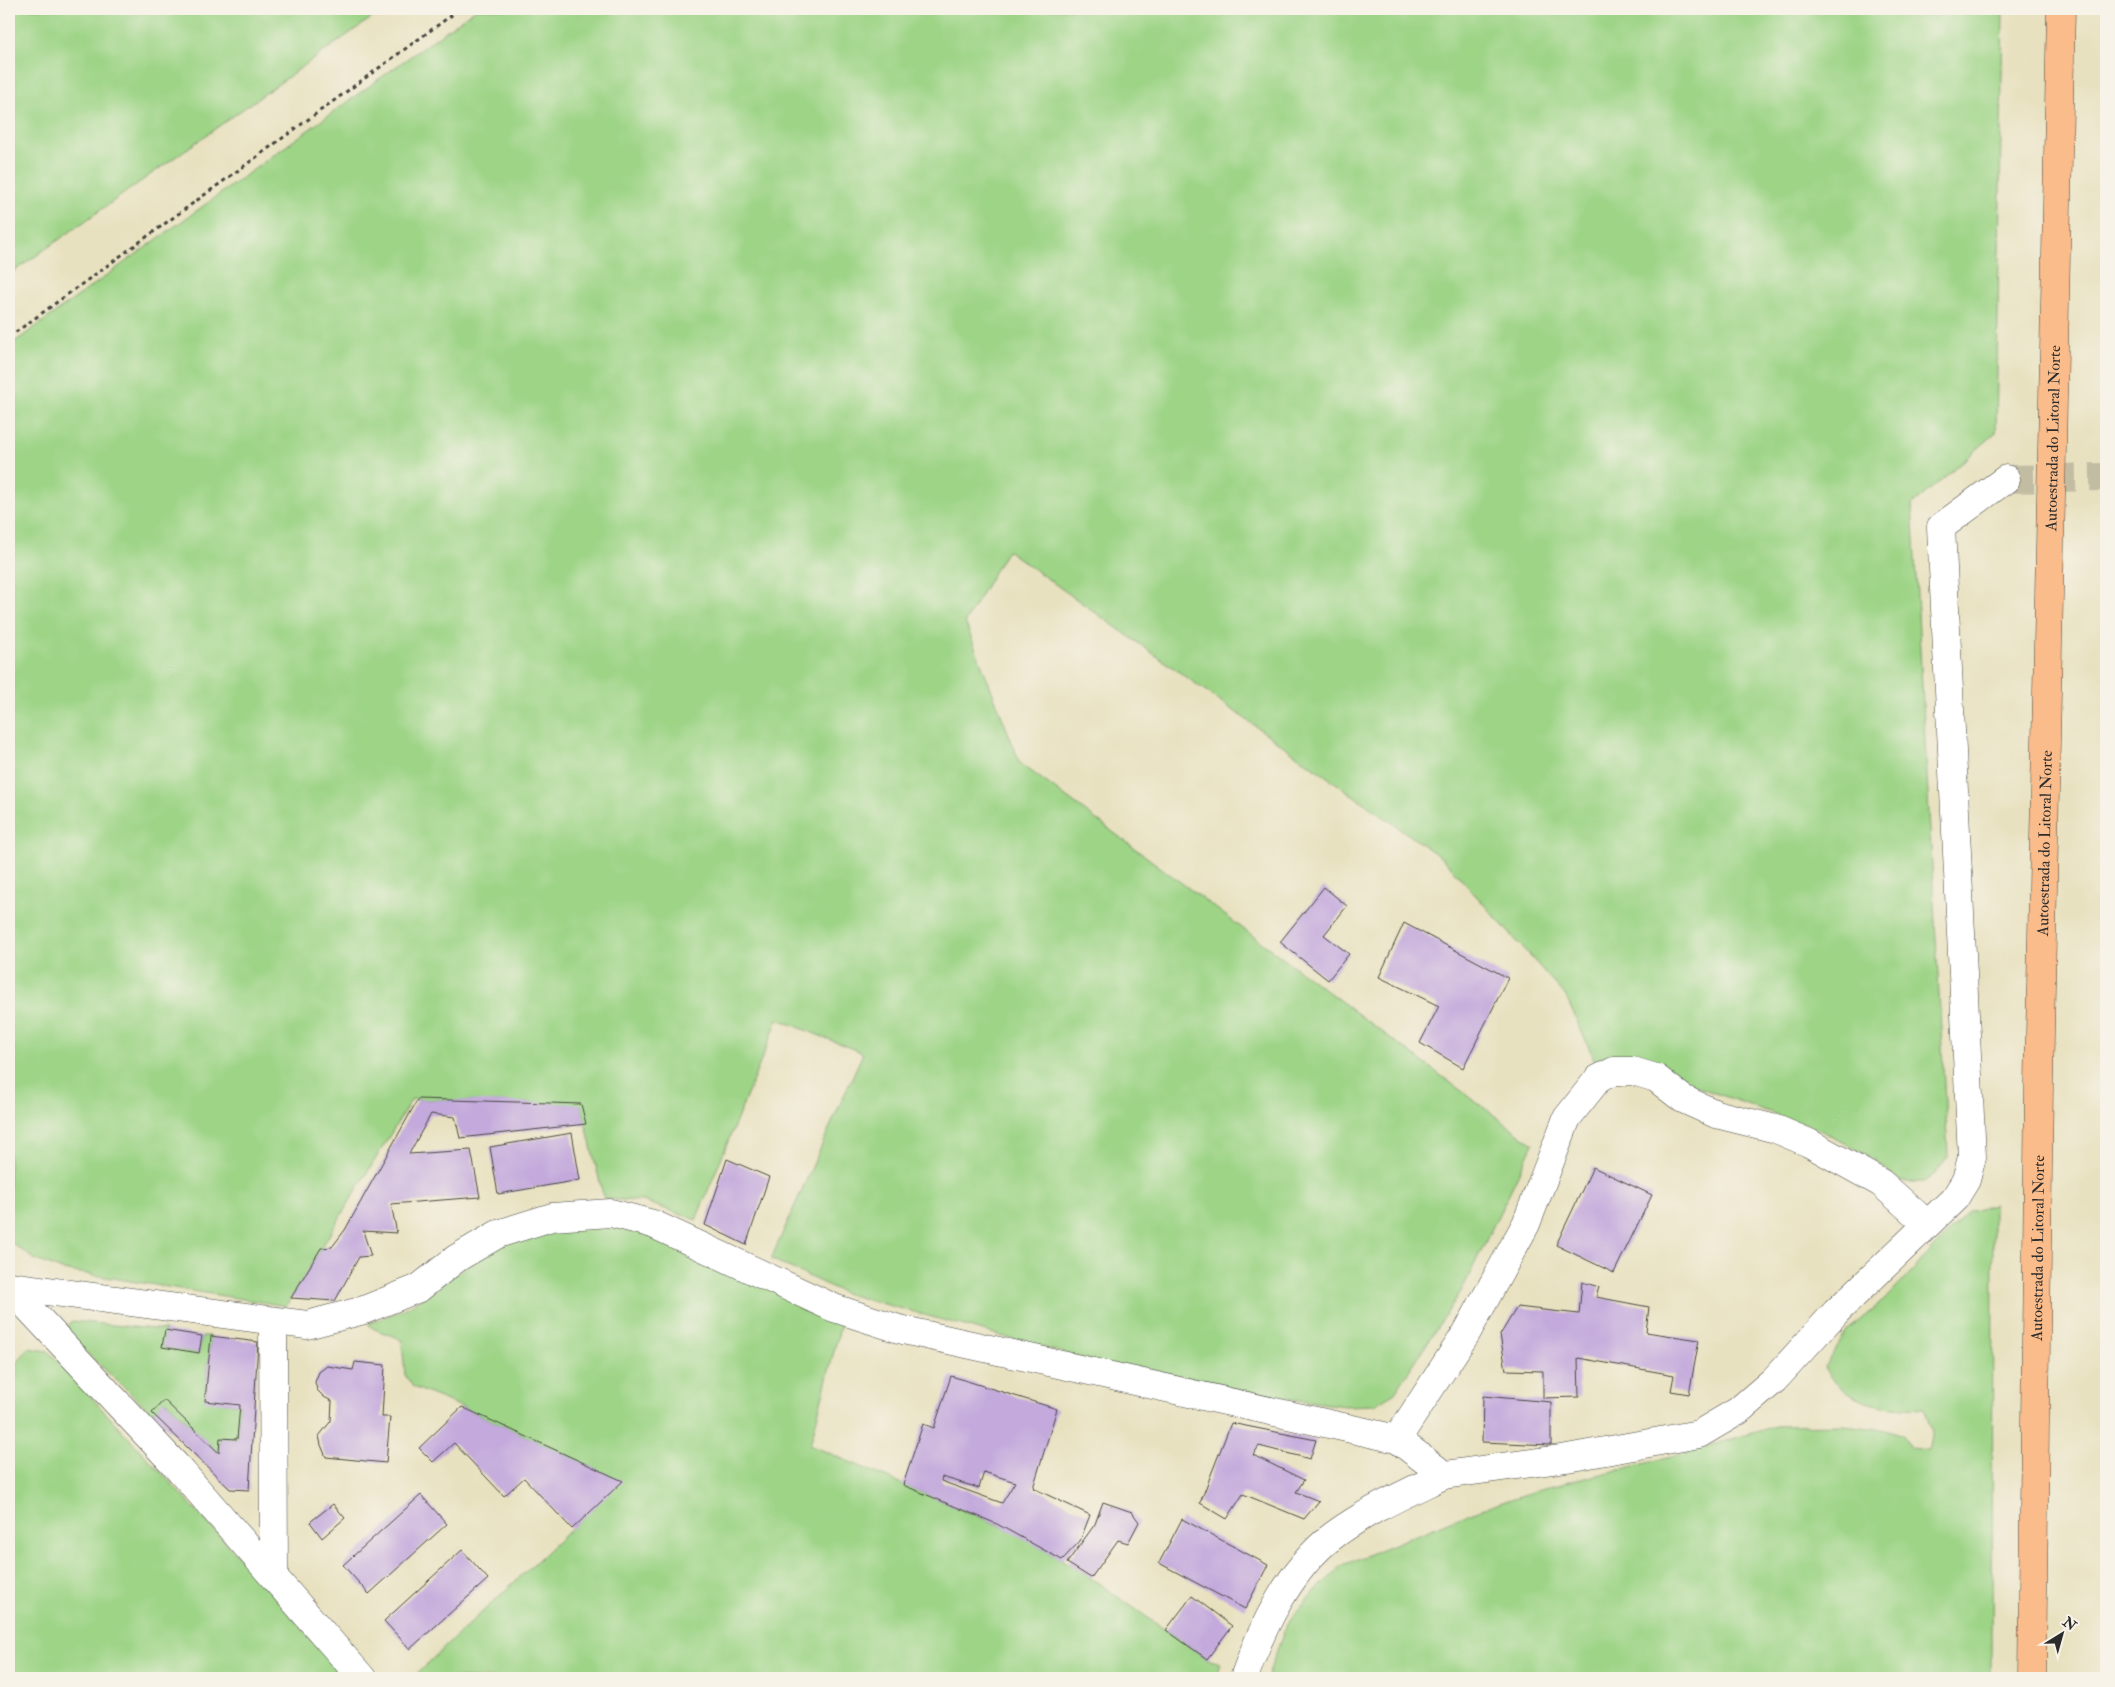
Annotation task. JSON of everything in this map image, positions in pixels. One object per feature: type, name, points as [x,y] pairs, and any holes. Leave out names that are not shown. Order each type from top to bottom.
[{"type":"highway","name":"Autoestrada do Litoral Norte","points":[[2032,1678],[2039,1073],[2061,9]]},
{"type":"street","points":[[1244,1678],[1278,1600],[1311,1557],[1333,1536],[1368,1512],[1444,1475],[1567,1458],[1699,1434],[1738,1411],[1774,1380],[1836,1312],[1955,1198],[1966,1180],[1972,1157],[1941,526],[2006,480]]},
{"type":"street","points":[[1396,1439],[1467,1332],[1526,1224],[1567,1118],[1598,1079],[1614,1071],[1633,1070],[1656,1078],[1683,1099],[1716,1114],[1776,1129],[1809,1143],[1881,1183],[1927,1224]]},
{"type":"street","points":[[9,1286],[307,1325],[364,1310],[419,1288],[457,1258],[498,1234],[552,1217],[610,1213],[653,1224],[834,1308],[899,1329],[1396,1439],[1444,1475]]},
{"type":"street","points":[[9,1286],[181,1471],[274,1575],[362,1678]]},
{"type":"street","points":[[273,1321],[274,1575]]},
{"type":"path","points":[[9,337],[460,9]]},
{"type":"green space","points":[[9,9],[384,9],[9,275]]},
{"type":"green space","points":[[476,9],[2003,9],[1996,433],[1912,505],[1948,1156],[1936,1173],[1924,1182],[1901,1182],[1875,1160],[1820,1130],[1687,1083],[1668,1071],[1635,1055],[1595,1061],[1565,995],[1443,859],[1007,550],[965,622],[1020,763],[1533,1144],[1462,1290],[1395,1392],[1374,1405],[1344,1406],[1173,1383],[844,1293],[771,1259],[863,1053],[778,1019],[696,1220],[643,1201],[604,1199],[581,1105],[412,1099],[286,1306],[62,1270],[34,1259],[9,1241],[9,346]]},
{"type":"green space","points":[[1993,1205],[1992,1678],[1267,1678],[1286,1626],[1311,1595],[1343,1565],[1470,1513],[1541,1489],[1675,1456],[1776,1426],[1844,1425],[1889,1430],[1903,1435],[1910,1448],[1928,1450],[1932,1431],[1924,1409],[1881,1405],[1855,1397],[1843,1390],[1824,1367],[1848,1330],[1889,1296],[1968,1211]]},
{"type":"green space","points":[[611,1225],[647,1235],[842,1320],[810,1445],[1010,1530],[1078,1569],[1207,1659],[1221,1663],[1217,1678],[412,1678],[622,1481],[462,1407],[413,1387],[405,1375],[402,1341],[368,1324],[417,1302],[483,1255],[517,1237],[543,1230]]},
{"type":"green space","points":[[72,1321],[165,1330],[163,1347],[199,1353],[202,1336],[211,1336],[205,1400],[240,1405],[237,1439],[220,1438],[219,1453],[165,1400],[152,1413],[73,1340],[67,1327]]},
{"type":"green space","points":[[28,1348],[48,1351],[258,1577],[344,1678],[9,1678],[9,1374]]},
{"type":"building","points":[[1324,887],[1347,906],[1324,935],[1349,954],[1328,980],[1280,942]]},
{"type":"building","points":[[1404,923],[1508,978],[1463,1068],[1420,1043],[1439,1006],[1379,977]]},
{"type":"building","points":[[418,1099],[581,1104],[586,1124],[460,1138],[455,1117],[431,1114],[409,1154],[471,1150],[480,1197],[391,1204],[397,1233],[363,1231],[371,1256],[359,1257],[335,1301],[291,1298],[321,1248],[332,1247],[345,1230]]},
{"type":"building","points":[[572,1133],[580,1180],[498,1194],[490,1147]]},
{"type":"building","points":[[727,1159],[769,1177],[746,1245],[705,1225]]},
{"type":"building","points":[[1593,1167],[1652,1195],[1614,1273],[1556,1245]]},
{"type":"building","points":[[1582,1282],[1599,1287],[1596,1297],[1649,1307],[1646,1332],[1699,1340],[1689,1394],[1671,1391],[1674,1375],[1578,1358],[1579,1397],[1543,1398],[1543,1371],[1506,1370],[1500,1335],[1517,1307],[1579,1314]]},
{"type":"building","points":[[165,1330],[202,1336],[199,1353],[162,1347]]},
{"type":"building","points":[[211,1336],[258,1342],[249,1490],[230,1489],[152,1413],[164,1400],[219,1453],[220,1438],[237,1439],[240,1405],[205,1401]]},
{"type":"building","points":[[355,1362],[385,1365],[382,1417],[390,1417],[386,1463],[326,1457],[321,1445],[319,1436],[331,1421],[332,1401],[324,1397],[317,1390],[315,1382],[319,1372],[327,1366],[353,1370]]},
{"type":"building","points":[[951,1376],[1057,1409],[1033,1488],[1090,1515],[1080,1541],[1062,1560],[997,1524],[903,1485],[923,1424],[934,1428]],"holes":[[[984,1472],[1015,1482],[1002,1503],[941,1481],[942,1477],[979,1488]]]},
{"type":"building","points":[[1483,1396],[1551,1402],[1551,1445],[1482,1442]]},
{"type":"building","points":[[462,1407],[623,1481],[572,1529],[524,1478],[504,1496],[454,1443],[433,1462],[419,1448]]},
{"type":"building","points":[[1231,1423],[1316,1440],[1310,1459],[1259,1446],[1253,1455],[1304,1480],[1296,1492],[1319,1501],[1304,1519],[1243,1494],[1227,1519],[1200,1503]]},
{"type":"building","points":[[421,1495],[447,1524],[369,1594],[343,1565]]},
{"type":"building","points":[[1103,1502],[1132,1512],[1139,1522],[1128,1543],[1118,1540],[1091,1578],[1067,1563],[1095,1524]]},
{"type":"building","points":[[333,1504],[345,1518],[322,1538],[310,1522]]},
{"type":"building","points":[[1182,1519],[1268,1565],[1245,1609],[1159,1563]]},
{"type":"building","points":[[462,1550],[488,1579],[410,1649],[384,1621]]},
{"type":"building","points":[[1192,1596],[1232,1626],[1207,1659],[1166,1630]]},
{"type":"tunnel","points":[[2006,479],[2106,477]]}]
